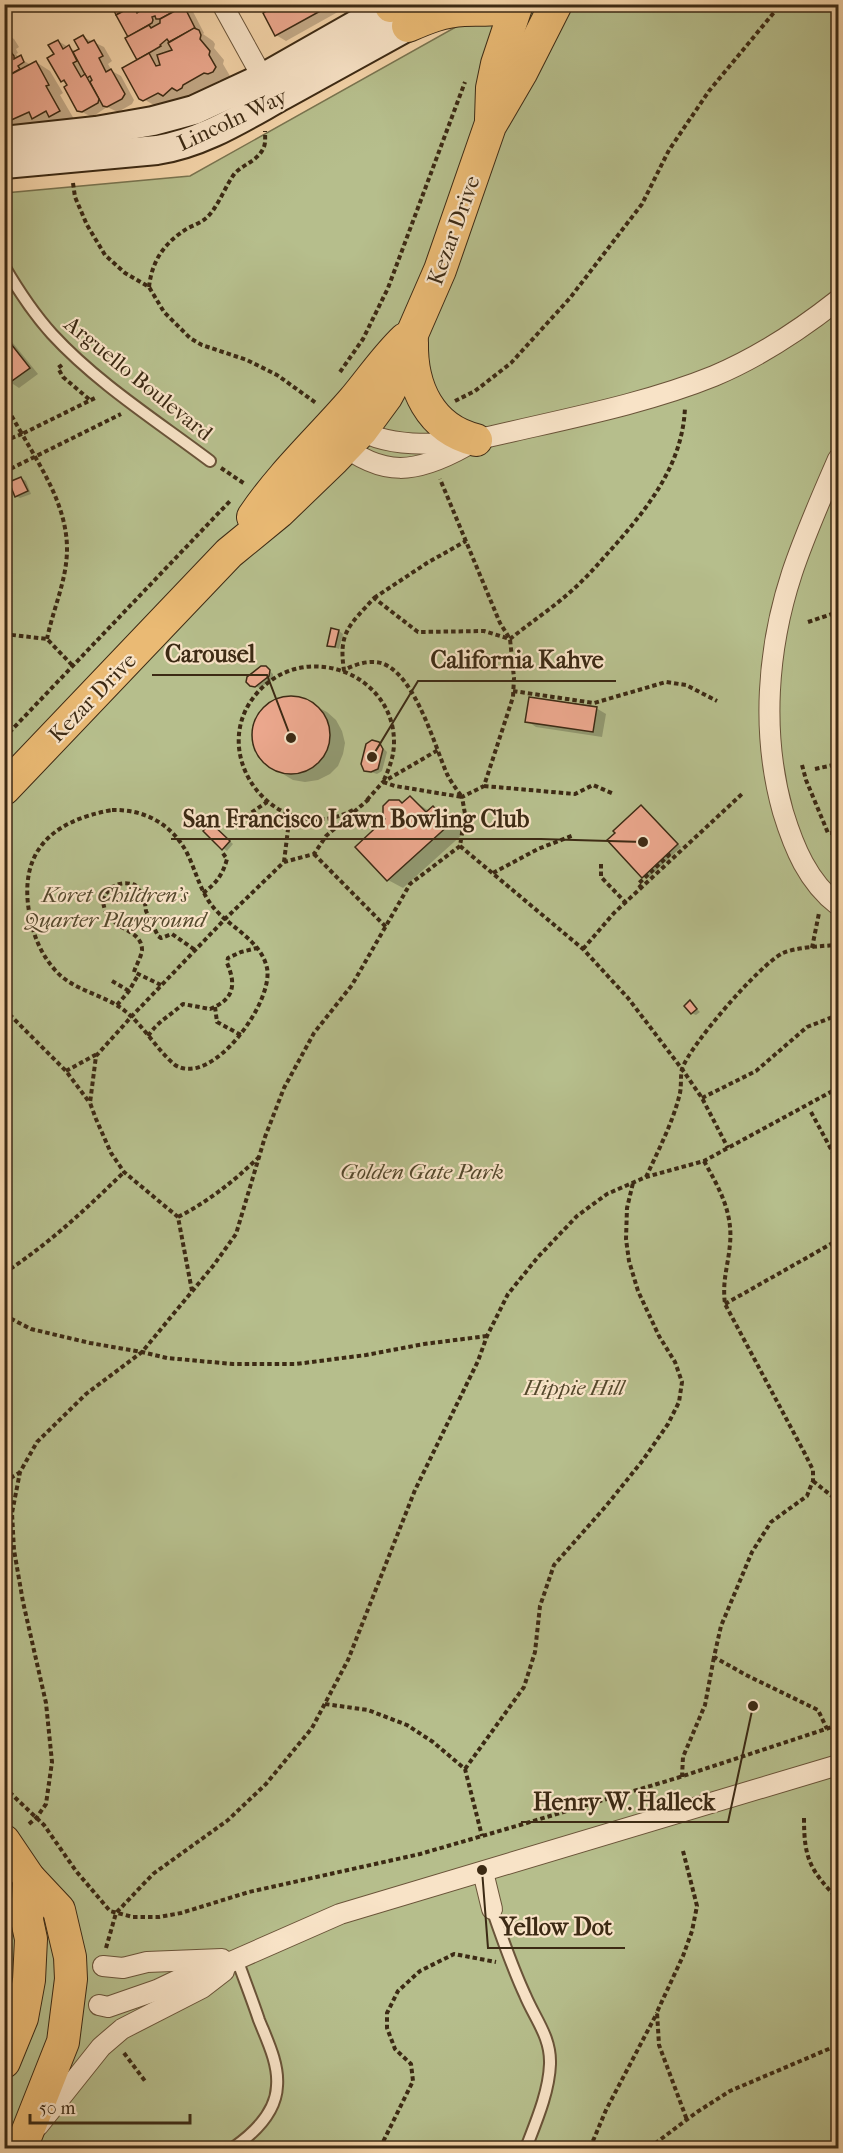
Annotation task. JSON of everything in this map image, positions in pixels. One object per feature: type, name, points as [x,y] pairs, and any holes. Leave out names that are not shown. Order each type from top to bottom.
[{"type":"main road","points":[[397,10],[495,11],[517,4]]},
{"type":"main road","name":"Kezar Drive","points":[[490,126],[492,88],[497,64],[517,4]]},
{"type":"main road","name":"Kezar Drive","points":[[4,789],[229,553],[263,501],[331,420],[413,332],[440,270],[490,126],[521,74],[556,4]]},
{"type":"main road","name":"Lincoln Way","points":[[4,164],[176,147],[197,140],[269,88],[397,10]]},
{"type":"main road","name":"Lincoln Way","points":[[4,141],[96,131],[174,116],[269,88]]},
{"type":"main road","points":[[413,332],[412,346],[417,375],[429,409],[453,432],[476,440]]},
{"type":"main road","points":[[4,2062],[22,2018],[29,1980],[31,1939],[27,1920],[29,1878],[17,1832]]},
{"type":"main road","points":[[24,2147],[63,2042],[71,1979],[69,1949],[59,1910],[29,1878]]},
{"type":"street","points":[[222,4],[269,88]]},
{"type":"street","points":[[331,420],[373,437],[391,440],[441,444],[476,440],[626,404],[714,376],[770,348],[838,300]]},
{"type":"street","points":[[331,420],[374,465],[386,468],[402,468],[433,461],[476,440]]},
{"type":"street","points":[[838,459],[802,546],[784,600],[773,657],[770,684],[770,725],[774,774],[790,834],[809,875],[819,888],[838,905]]},
{"type":"street","points":[[99,2005],[108,2007],[178,1980],[208,1972],[340,1914],[838,1765]]},
{"type":"street","points":[[483,1872],[492,1909]]},
{"type":"street","points":[[104,1958],[123,1968],[147,1962],[237,1959]]},
{"type":"street","points":[[195,2004],[215,1991],[237,1959]]},
{"type":"street","points":[[24,2147],[89,2061],[116,2044],[136,2021],[210,1983],[237,1959]]},
{"type":"lane","name":"Arguello Boulevard","points":[[4,266],[33,311],[52,335],[113,388],[210,461]]},
{"type":"lane","points":[[492,1909],[526,1998],[544,2032],[550,2063],[544,2096],[526,2148]]},
{"type":"lane","points":[[233,2148],[247,2139],[260,2125],[273,2104],[278,2086],[273,2058],[237,1959]]},
{"type":"path","points":[[429,409],[453,402],[475,391],[495,377],[511,363],[570,298],[642,204],[669,150],[709,91],[781,4]]},
{"type":"path","points":[[338,375],[363,339],[388,288],[467,76]]},
{"type":"path","points":[[149,287],[150,275],[164,246],[187,229],[206,219],[233,176],[242,166],[255,160],[263,150],[265,130]]},
{"type":"path","points":[[73,183],[75,197],[87,225],[105,255],[125,273],[149,287],[164,312],[190,338],[201,345],[247,360],[277,375],[331,420]]},
{"type":"path","points":[[73,353],[58,368],[63,378],[90,400]]},
{"type":"path","points":[[510,639],[585,579],[637,520],[665,480],[677,454],[685,423],[686,386]]},
{"type":"path","points":[[4,441],[113,388]]},
{"type":"path","points":[[4,472],[121,416],[124,396]]},
{"type":"path","points":[[4,403],[36,457],[60,508],[67,549],[60,591],[47,639]]},
{"type":"path","points":[[210,461],[245,485],[253,477]]},
{"type":"path","points":[[433,461],[500,623],[510,639],[513,698],[484,786]]},
{"type":"path","points":[[4,738],[237,494]]},
{"type":"path","points":[[344,670],[341,653],[348,628],[374,598],[427,563],[466,541]]},
{"type":"path","points":[[374,598],[418,632],[484,631],[510,639]]},
{"type":"path","points":[[808,622],[838,612]]},
{"type":"path","points":[[4,634],[47,639],[73,666]]},
{"type":"path","points":[[17,1832],[37,1817],[46,1804],[52,1762],[46,1702],[23,1602],[14,1550],[12,1513],[20,1473],[37,1442],[86,1394],[142,1352],[236,1234],[265,1137],[289,1079],[314,1034],[352,985],[410,884],[460,846],[465,814],[462,797],[448,777],[422,711],[399,675],[382,663],[359,663],[344,670]]},
{"type":"path","points":[[66,1071],[97,1054],[225,919],[284,862],[314,854],[326,836],[369,799],[383,782],[391,763],[394,743],[388,714],[371,687],[344,670],[314,665],[286,672],[264,686],[248,708],[239,738],[241,759],[253,787],[267,802],[292,816],[311,819],[332,818],[352,811],[369,799]]},
{"type":"path","points":[[513,691],[594,703],[666,682],[686,685],[717,701]]},
{"type":"path","points":[[832,747],[837,746],[838,753]]},
{"type":"path","points":[[383,782],[438,750]]},
{"type":"path","points":[[815,769],[838,764]]},
{"type":"path","points":[[802,765],[828,833],[833,833]]},
{"type":"path","points":[[383,782],[462,797],[484,786],[575,794],[592,785],[614,794]]},
{"type":"path","points":[[583,949],[626,903],[743,793]]},
{"type":"path","points":[[233,825],[267,802]]},
{"type":"path","points":[[112,810],[139,813],[158,820],[175,835],[187,853],[203,892],[212,907],[258,948],[267,970],[266,985],[241,1035],[216,1057],[188,1069],[174,1065],[132,1016],[117,1005],[69,982],[56,971],[40,949],[29,913],[27,879],[29,868],[39,848],[57,831],[84,817],[112,810]]},
{"type":"path","points":[[284,862],[289,821],[292,816]]},
{"type":"path","points":[[493,873],[538,849],[574,835]]},
{"type":"path","points":[[460,846],[583,949],[628,998],[702,1098],[728,1148]]},
{"type":"path","points":[[203,892],[218,880],[224,868],[227,859],[222,852]]},
{"type":"path","points":[[314,854],[386,927]]},
{"type":"path","points":[[642,888],[638,884],[668,854]]},
{"type":"path","points":[[601,864],[601,877],[626,903]]},
{"type":"path","points":[[161,985],[135,974],[134,970],[141,955],[141,943],[135,935],[111,920],[104,908],[105,896],[116,884],[132,884],[139,888],[144,898],[146,912],[158,936],[161,938],[172,934],[195,950]]},
{"type":"path","points":[[812,948],[820,912]]},
{"type":"path","points":[[646,1177],[680,1096],[682,1069],[704,1033],[731,1001],[770,963],[784,953],[837,945]]},
{"type":"path","points":[[148,1036],[160,1020],[174,1013],[183,1004],[206,1010],[215,1007],[228,996],[232,988],[232,974],[227,963],[228,958],[233,954],[258,948]]},
{"type":"path","points":[[117,1005],[129,991],[138,975]]},
{"type":"path","points":[[112,981],[129,991]]},
{"type":"path","points":[[215,1007],[217,1022],[241,1035]]},
{"type":"path","points":[[4,1009],[66,1071],[90,1103],[103,1136],[124,1172],[178,1217],[192,1292]]},
{"type":"path","points":[[702,1098],[756,1071],[807,1027],[838,1015]]},
{"type":"path","points":[[90,1103],[97,1054]]},
{"type":"path","points":[[104,1958],[116,1913],[153,1874],[228,1820],[266,1784],[312,1728],[348,1660],[415,1490],[478,1361],[487,1336],[508,1294],[538,1257],[577,1216],[607,1194],[646,1177],[704,1161],[838,1088]]},
{"type":"path","points":[[811,1112],[838,1162]]},
{"type":"path","points":[[178,1217],[230,1185],[259,1157]]},
{"type":"path","points":[[682,1777],[683,1758],[705,1705],[721,1626],[752,1552],[771,1522],[807,1496],[813,1481],[813,1470],[725,1304],[723,1281],[729,1258],[730,1226],[723,1195],[704,1161]]},
{"type":"path","points":[[4,1273],[56,1236],[124,1172]]},
{"type":"path","points":[[465,1769],[524,1687],[535,1652],[540,1606],[554,1565],[643,1460],[668,1424],[679,1402],[682,1382],[675,1362],[659,1336],[638,1291],[628,1261],[627,1208],[634,1182]]},
{"type":"path","points":[[725,1304],[838,1240]]},
{"type":"path","points":[[4,1315],[32,1329],[90,1343],[167,1358],[222,1363],[296,1364],[487,1336]]},
{"type":"path","points":[[4,1482],[20,1473]]},
{"type":"path","points":[[813,1481],[838,1501]]},
{"type":"path","points":[[714,1658],[818,1710],[826,1729]]},
{"type":"path","points":[[325,1704],[368,1710],[407,1725],[433,1742],[465,1769],[482,1836]]},
{"type":"path","points":[[4,1787],[37,1817],[76,1871],[110,1911],[133,1917],[159,1917],[181,1913],[249,1892],[420,1854],[682,1777],[838,1725]]},
{"type":"path","points":[[804,1818],[808,1861],[819,1880],[838,1899]]},
{"type":"path","points":[[590,2148],[606,2110],[657,2012],[692,1931],[697,1906],[683,1851]]},
{"type":"path","points":[[380,2148],[414,2081],[411,2064],[395,2049],[387,2028],[387,2013],[398,1990],[420,1971],[454,1954],[513,1966]]},
{"type":"path","points":[[657,2012],[659,2045],[687,2120]]},
{"type":"path","points":[[116,2044],[145,2080]]},
{"type":"path","points":[[649,2148],[730,2091],[838,2045]]},
{"type":"green space","name":"Golden Gate Park","points":[[495,5],[838,5],[838,2148],[5,2148],[5,193],[190,176]]},
{"type":"building","points":[[111,4],[135,4],[116,15]]},
{"type":"building","points":[[141,4],[184,4],[160,19],[152,17],[152,23],[128,37],[116,15],[133,6],[137,13],[143,9]]},
{"type":"building","points":[[259,4],[278,4],[267,11],[261,9]]},
{"type":"building","points":[[278,4],[291,4],[293,8],[300,4],[333,4],[275,36],[263,13]]},
{"type":"building","points":[[184,6],[195,28],[169,42],[167,39],[161,46],[137,60],[125,38],[149,25],[151,28],[160,23],[160,19]]},
{"type":"building","points":[[194,28],[199,30],[200,39],[210,51],[209,55],[216,67],[213,72],[204,73],[177,91],[172,88],[163,96],[158,93],[143,101],[139,99],[122,68],[149,53],[156,66],[160,65],[157,55],[172,50],[168,43]]},
{"type":"building","points":[[83,35],[88,43],[94,40],[103,56],[99,58],[106,72],[111,69],[125,94],[122,99],[107,107],[103,106],[90,82],[92,80],[90,76],[87,78],[73,52],[79,49],[74,40]]},
{"type":"building","points":[[58,40],[63,49],[69,45],[77,61],[73,63],[81,77],[85,74],[99,99],[98,103],[82,112],[77,111],[64,87],[67,85],[64,80],[61,82],[47,58],[54,54],[48,45]]},
{"type":"building","points":[[8,48],[14,59],[21,55],[24,62],[18,66],[20,69],[4,78],[4,50]]},
{"type":"building","points":[[36,61],[49,85],[46,86],[60,111],[49,117],[46,111],[32,119],[29,112],[9,121],[7,118],[4,119],[4,78]]},
{"type":"building","points":[[4,335],[30,368],[9,383],[4,378]]},
{"type":"building","points":[[21,477],[28,491],[15,497],[9,482]]},
{"type":"building","points":[[331,628],[339,630],[335,647],[327,646]]},
{"type":"building","points":[[261,666],[266,666],[270,670],[269,676],[255,687],[250,686],[246,682],[247,677]]},
{"type":"building","points":[[291,696],[306,699],[319,707],[327,720],[330,735],[327,750],[319,763],[306,771],[291,774],[276,771],[263,763],[255,750],[252,735],[255,720],[263,707],[276,699]]},
{"type":"building","points":[[529,697],[597,707],[593,732],[525,722]]},
{"type":"building","points":[[372,740],[379,742],[383,749],[378,769],[371,772],[364,771],[361,764],[366,744]]},
{"type":"building","points":[[410,796],[426,812],[433,806],[450,824],[387,881],[355,847],[385,819],[383,806],[389,800],[399,800],[402,803]]},
{"type":"building","points":[[641,805],[678,844],[642,878],[607,840],[615,833],[613,831]]},
{"type":"building","points":[[211,823],[230,841],[222,850],[203,831]]},
{"type":"building","points":[[690,1000],[697,1009],[691,1014],[684,1006]]},
{"type":"place","name":"Carousel","points":[[291,738]]},
{"type":"place","name":"California Kahve","points":[[372,757]]},
{"type":"place","name":"San Francisco Lawn Bowling Club","points":[[643,842]]},
{"type":"place","name":"Henry W. Halleck","points":[[753,1706]]},
{"type":"place","name":"Yellow Dot","points":[[482,1870]]},
{"type":"park label","name":"Koret Children's Quarter Playground","points":[[115,906]]},
{"type":"park label","name":"Hippie Hill","points":[[574,1387]]}]
